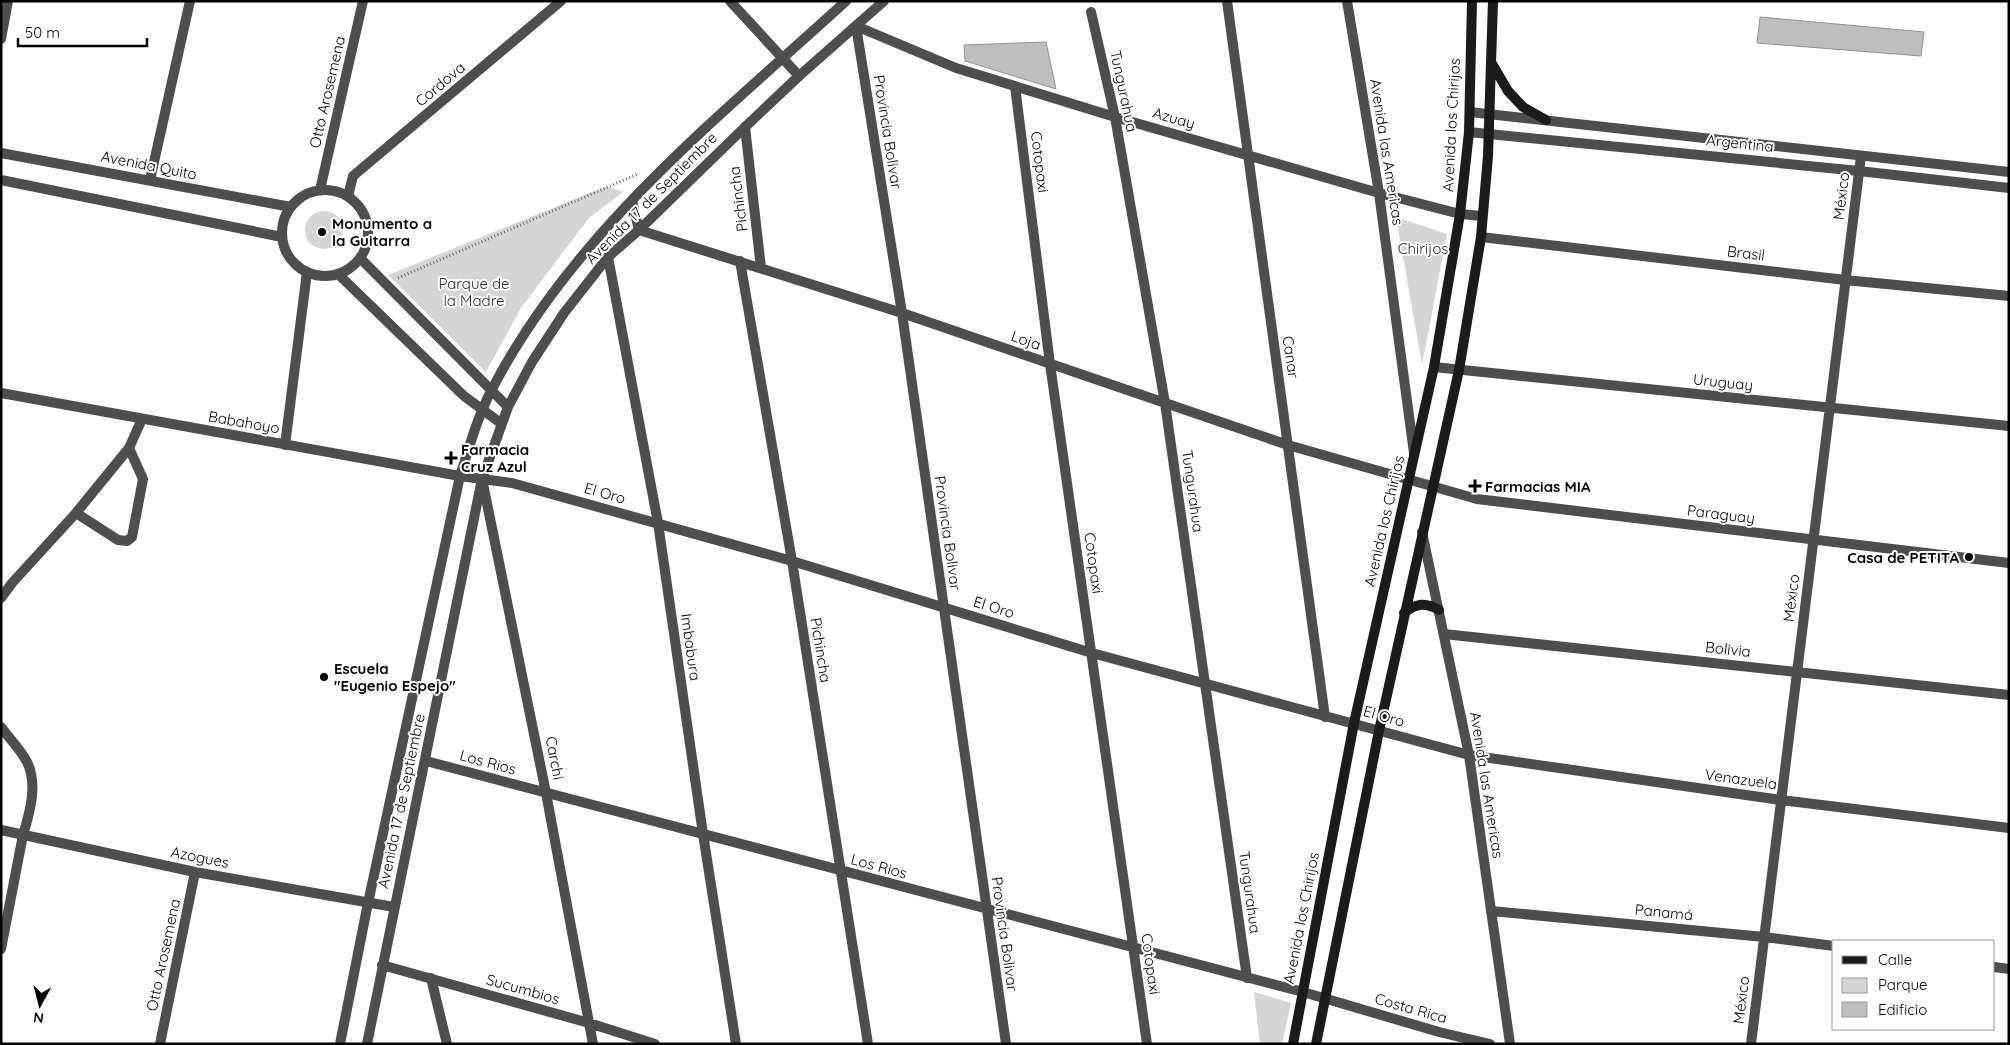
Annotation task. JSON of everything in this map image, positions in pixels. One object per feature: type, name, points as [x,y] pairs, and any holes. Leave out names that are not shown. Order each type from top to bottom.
[{"type":"main road","name":"Avenida los Chirijos","points":[[1293,1044],[1354,723],[1434,367],[1460,214],[1469,132],[1472,1]]},
{"type":"main road","points":[[1316,1044],[1379,731],[1458,370],[1481,237],[1490,114],[1493,1]]},
{"type":"main road","points":[[1491,62],[1508,90],[1523,107],[1546,120]]},
{"type":"main road","points":[[1404,613],[1417,605],[1432,606],[1438,610]]},
{"type":"street","points":[[1,39],[8,1]]},
{"type":"street","points":[[150,180],[190,1]]},
{"type":"street","name":"Otto Arosemena","points":[[320,190],[363,1]]},
{"type":"street","name":"Cordova","points":[[348,196],[353,176],[561,1]]},
{"type":"street","points":[[730,1],[799,76]]},
{"type":"street","name":"Avenida 17 de Septiembre","points":[[340,1044],[368,903],[460,476],[482,411],[491,391],[562,278],[632,201],[670,160],[846,1]]},
{"type":"street","name":"Avenida 17 de Septiembre","points":[[367,1044],[482,479],[508,407],[532,362],[564,313],[608,256],[639,230],[799,76],[884,1]]},
{"type":"street","name":"Canar","points":[[1227,1],[1325,716]]},
{"type":"street","name":"Avenida las Americas","points":[[1347,1],[1379,193],[1414,456]]},
{"type":"street","name":"Tungurahua","points":[[1091,12],[1115,117],[1165,403],[1247,978]]},
{"type":"street","name":"Azuay","points":[[856,26],[956,68],[1115,117],[1379,193],[1460,214]]},
{"type":"street","name":"Provincia Bolivar","points":[[856,26],[902,314],[1006,1044]]},
{"type":"street","name":"Cotopaxi","points":[[1015,86],[1050,364],[1147,1044]]},
{"type":"street","name":"Argentina","points":[[1470,112],[2009,172]]},
{"type":"street","name":"Pichincha","points":[[744,127],[761,268]]},
{"type":"street","name":"Argentina","points":[[1469,132],[1859,170],[2009,188]]},
{"type":"street","name":"Avenida Quito","points":[[1,153],[291,207]]},
{"type":"street","name":"México","points":[[1750,1044],[1861,156]]},
{"type":"street","points":[[1,180],[282,237]]},
{"type":"street","points":[[320,190],[330,190],[348,196],[359,205],[366,217],[369,231],[367,246],[360,258],[347,270],[338,274],[328,276],[307,272],[292,261],[287,253],[282,237],[285,216],[291,207],[304,195],[320,190]]},
{"type":"street","points":[[632,201],[639,230]]},
{"type":"street","points":[[1460,214],[1482,216]]},
{"type":"street","name":"Loja","points":[[639,230],[902,314],[1288,445],[1432,486]]},
{"type":"street","name":"Brasil","points":[[1481,237],[1845,280],[2009,296]]},
{"type":"street","name":"Imbabura","points":[[608,256],[658,523],[703,834],[736,1044]]},
{"type":"street","points":[[360,258],[508,407]]},
{"type":"street","name":"Pichincha","points":[[740,261],[792,561],[868,1044]]},
{"type":"street","points":[[285,445],[307,272]]},
{"type":"street","points":[[338,274],[464,396],[502,424]]},
{"type":"street","name":"Uruguay","points":[[1434,367],[2009,426]]},
{"type":"street","name":"Babahoyo","points":[[1,393],[482,479]]},
{"type":"street","points":[[1,598],[12,583],[76,513],[129,448],[142,419]]},
{"type":"street","points":[[76,513],[118,540],[127,541],[132,537],[143,479],[129,448]]},
{"type":"street","name":"El Oro","points":[[482,479],[512,483],[658,523],[943,606],[1092,653],[1469,754]]},
{"type":"street","name":"Carchi","points":[[482,479],[546,793],[593,1044]]},
{"type":"street","name":"Paraguay","points":[[1432,486],[1477,499],[2009,564]]},
{"type":"street","name":"Avenida las Americas","points":[[1422,532],[1469,754],[1510,1044]]},
{"type":"street","name":"Bolivia","points":[[1444,634],[2009,695]]},
{"type":"street","points":[[1,727],[27,762],[32,781],[30,811],[23,835],[1,949]]},
{"type":"street","name":"Venazuela","points":[[1469,754],[1781,800],[2009,828]]},
{"type":"street","name":"Los Rios","points":[[426,761],[1325,998]]},
{"type":"street","name":"Azogues","points":[[1,830],[195,872],[394,907]]},
{"type":"street","name":"Otto Arosemena","points":[[160,1044],[195,872]]},
{"type":"street","name":"Panamá","points":[[1491,910],[1764,937],[1832,946]]},
{"type":"street","name":"Sucumbios","points":[[382,965],[589,1023],[655,1044]]},
{"type":"street","points":[[1995,967],[2009,969]]},
{"type":"street","points":[[431,978],[447,1044]]},
{"type":"street","name":"Costa Rica","points":[[1325,998],[1439,1032],[1490,1044]]},
{"type":"street","points":[[1438,1044],[1439,1032]]},
{"type":"path","points":[[385,283],[644,171]]},
{"type":"green space","name":"Parque de la Madre","points":[[607,186],[623,192],[589,218],[521,308],[486,372],[388,275]]},
{"type":"green space","points":[[324,211],[337,217],[343,230],[337,243],[324,249],[311,243],[305,230],[311,217]]},
{"type":"green space","name":"Chirijos","points":[[1396,217],[1447,234],[1422,365]]},
{"type":"green space","points":[[1254,992],[1291,1003],[1282,1044],[1260,1044]]},
{"type":"building","points":[[1760,17],[1924,32],[1921,56],[1757,43]]},
{"type":"building","points":[[1046,42],[1056,89],[965,61],[964,45]]},
{"type":"place","name":"Monumento a la Guitarra","points":[[322,232]]},
{"type":"place","name":"Farmacia Cruz Azul","points":[[451,458]]},
{"type":"place","name":"Farmacias MIA","points":[[1475,486]]},
{"type":"place","name":"Casa de PETITA","points":[[1969,557]]},
{"type":"place","name":"Escuela \"Eugenio Espejo\"","points":[[324,677]]}]
